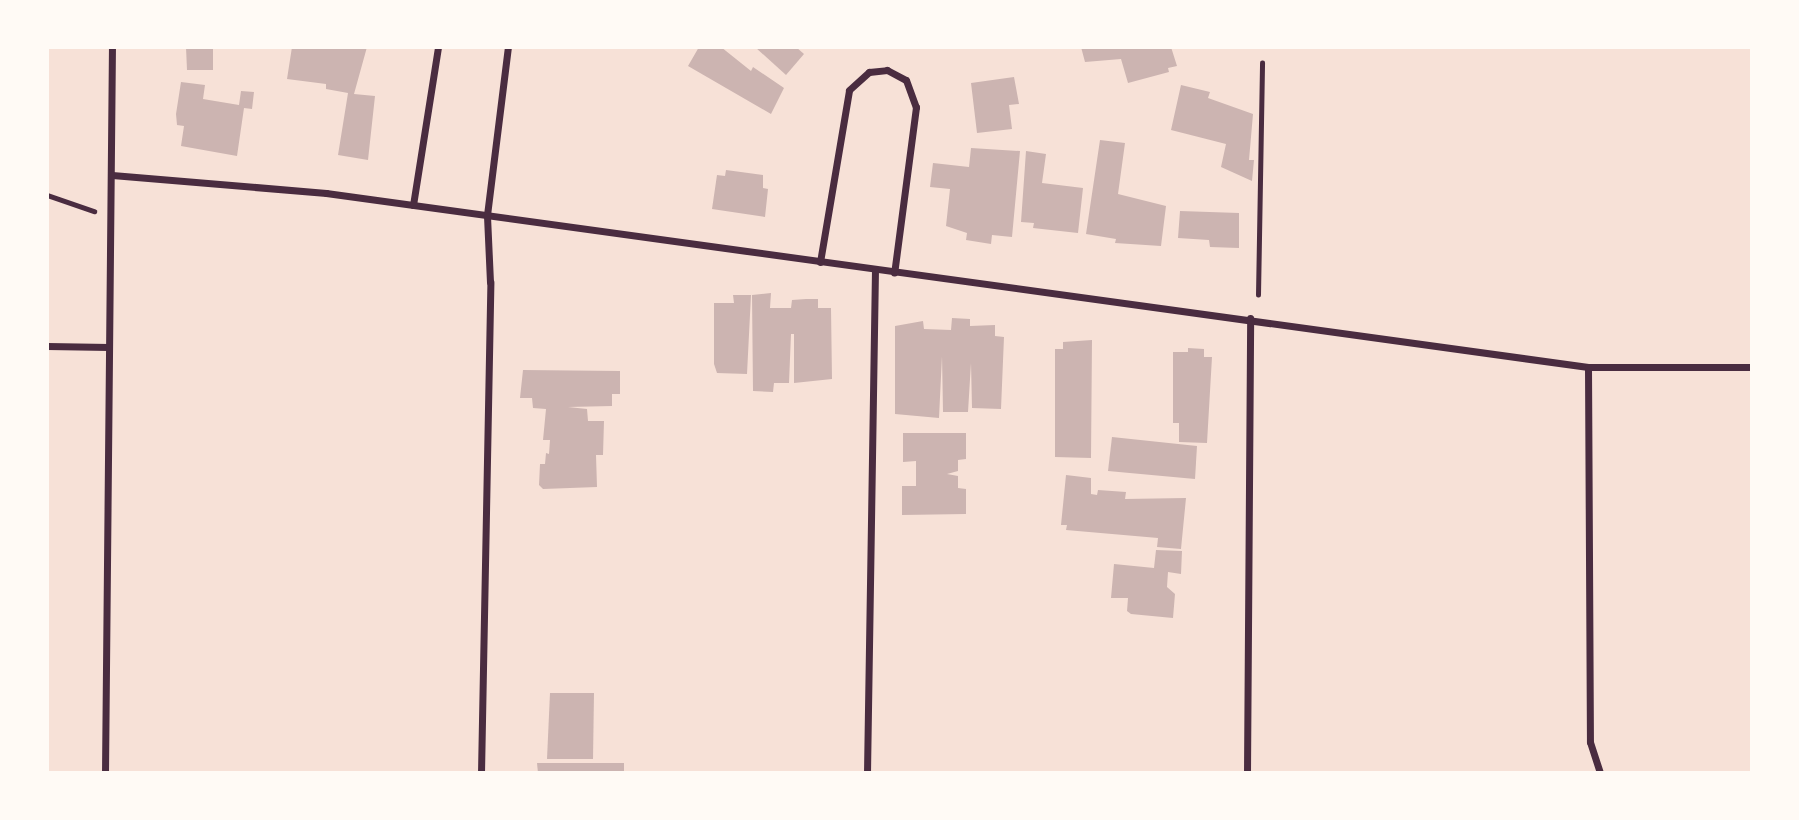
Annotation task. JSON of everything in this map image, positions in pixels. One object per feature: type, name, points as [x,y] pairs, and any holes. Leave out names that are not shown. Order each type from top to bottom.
[{"type":"street","points":[[105,773],[112,47]]},
{"type":"street","points":[[413,205],[438,47]]},
{"type":"street","points":[[481,773],[491,282],[487,215],[508,47]]},
{"type":"street","points":[[820,262],[849,90],[869,72],[887,70],[906,80],[916,107],[894,273]]},
{"type":"street","points":[[112,175],[413,205],[894,273],[1250,318],[1588,367],[1752,367]]},
{"type":"street","points":[[867,773],[875,270]]},
{"type":"street","points":[[1247,773],[1250,318]]},
{"type":"street","points":[[47,346],[109,347]]},
{"type":"street","points":[[1588,367],[1590,742],[1600,773]]},
{"type":"path","points":[[1258,295],[1262,63]]},
{"type":"path","points":[[47,195],[111,216]]},
{"type":"building","points":[[186,47],[213,47],[213,70],[187,70]]},
{"type":"building","points":[[292,47],[367,47],[354,94],[375,96],[368,160],[338,155],[348,93],[326,89],[326,84],[287,79]]},
{"type":"building","points":[[699,47],[721,47],[751,71],[753,67],[784,88],[771,114],[688,66]]},
{"type":"building","points":[[755,47],[796,47],[804,54],[786,75]]},
{"type":"building","points":[[1081,47],[1171,47],[1177,66],[1168,68],[1169,72],[1128,83],[1121,59],[1085,62]]},
{"type":"building","points":[[1014,77],[1019,104],[1009,105],[1012,129],[977,133],[971,83]]},
{"type":"building","points":[[181,82],[205,85],[203,99],[239,105],[241,91],[254,92],[252,109],[244,108],[237,156],[181,146],[184,126],[177,125],[176,114]]},
{"type":"building","points":[[1181,85],[1210,92],[1208,98],[1253,114],[1249,160],[1254,160],[1252,181],[1221,167],[1226,144],[1171,130]]},
{"type":"building","points":[[1100,140],[1125,143],[1118,194],[1166,206],[1161,246],[1115,243],[1116,239],[1086,234]]},
{"type":"building","points":[[971,148],[1020,151],[1012,237],[992,235],[991,244],[966,240],[967,233],[946,226],[950,189],[930,187],[933,163],[969,167]]},
{"type":"building","points":[[1026,151],[1046,154],[1042,183],[1083,188],[1078,233],[1033,228],[1034,223],[1021,222]]},
{"type":"building","points":[[726,170],[763,175],[763,188],[768,189],[765,217],[712,209],[717,175],[725,176]]},
{"type":"building","points":[[1180,211],[1239,213],[1239,248],[1210,247],[1209,240],[1178,238]]},
{"type":"building","points":[[771,293],[770,308],[791,308],[792,300],[818,299],[818,308],[831,308],[832,379],[794,383],[794,334],[791,334],[789,383],[774,383],[773,392],[753,391],[752,295]]},
{"type":"building","points":[[733,295],[751,295],[747,374],[717,373],[714,364],[714,303],[734,303]]},
{"type":"building","points":[[952,318],[970,319],[970,326],[995,325],[995,336],[1004,337],[1001,409],[972,408],[971,363],[968,412],[943,412],[942,356],[939,418],[895,414],[895,326],[923,321],[924,329],[951,330]]},
{"type":"building","points":[[1092,340],[1091,458],[1055,457],[1055,349],[1063,349],[1063,342]]},
{"type":"building","points":[[1188,348],[1204,349],[1204,357],[1212,357],[1207,443],[1179,442],[1179,423],[1173,423],[1173,352],[1188,352]]},
{"type":"building","points":[[523,370],[620,371],[620,394],[612,394],[612,406],[568,407],[587,409],[588,421],[604,421],[603,455],[596,455],[597,487],[543,489],[539,485],[540,464],[545,464],[546,453],[549,454],[550,440],[543,440],[546,409],[533,408],[532,398],[520,398]]},
{"type":"building","points":[[903,433],[966,433],[966,459],[958,460],[958,471],[947,474],[958,476],[958,488],[966,489],[966,514],[902,515],[902,486],[916,486],[916,461],[903,462]]},
{"type":"building","points":[[1112,437],[1197,446],[1195,479],[1108,471]]},
{"type":"building","points":[[1066,475],[1091,478],[1091,494],[1097,495],[1098,490],[1126,492],[1125,499],[1186,498],[1181,549],[1157,547],[1158,538],[1066,530],[1067,525],[1061,525]]},
{"type":"building","points":[[1156,550],[1182,551],[1181,574],[1168,572],[1167,587],[1175,594],[1173,618],[1131,614],[1127,611],[1128,598],[1111,598],[1114,564],[1154,568]]},
{"type":"building","points":[[550,693],[594,693],[593,759],[547,759]]},
{"type":"building","points":[[537,763],[624,763],[624,773],[538,773]]}]
